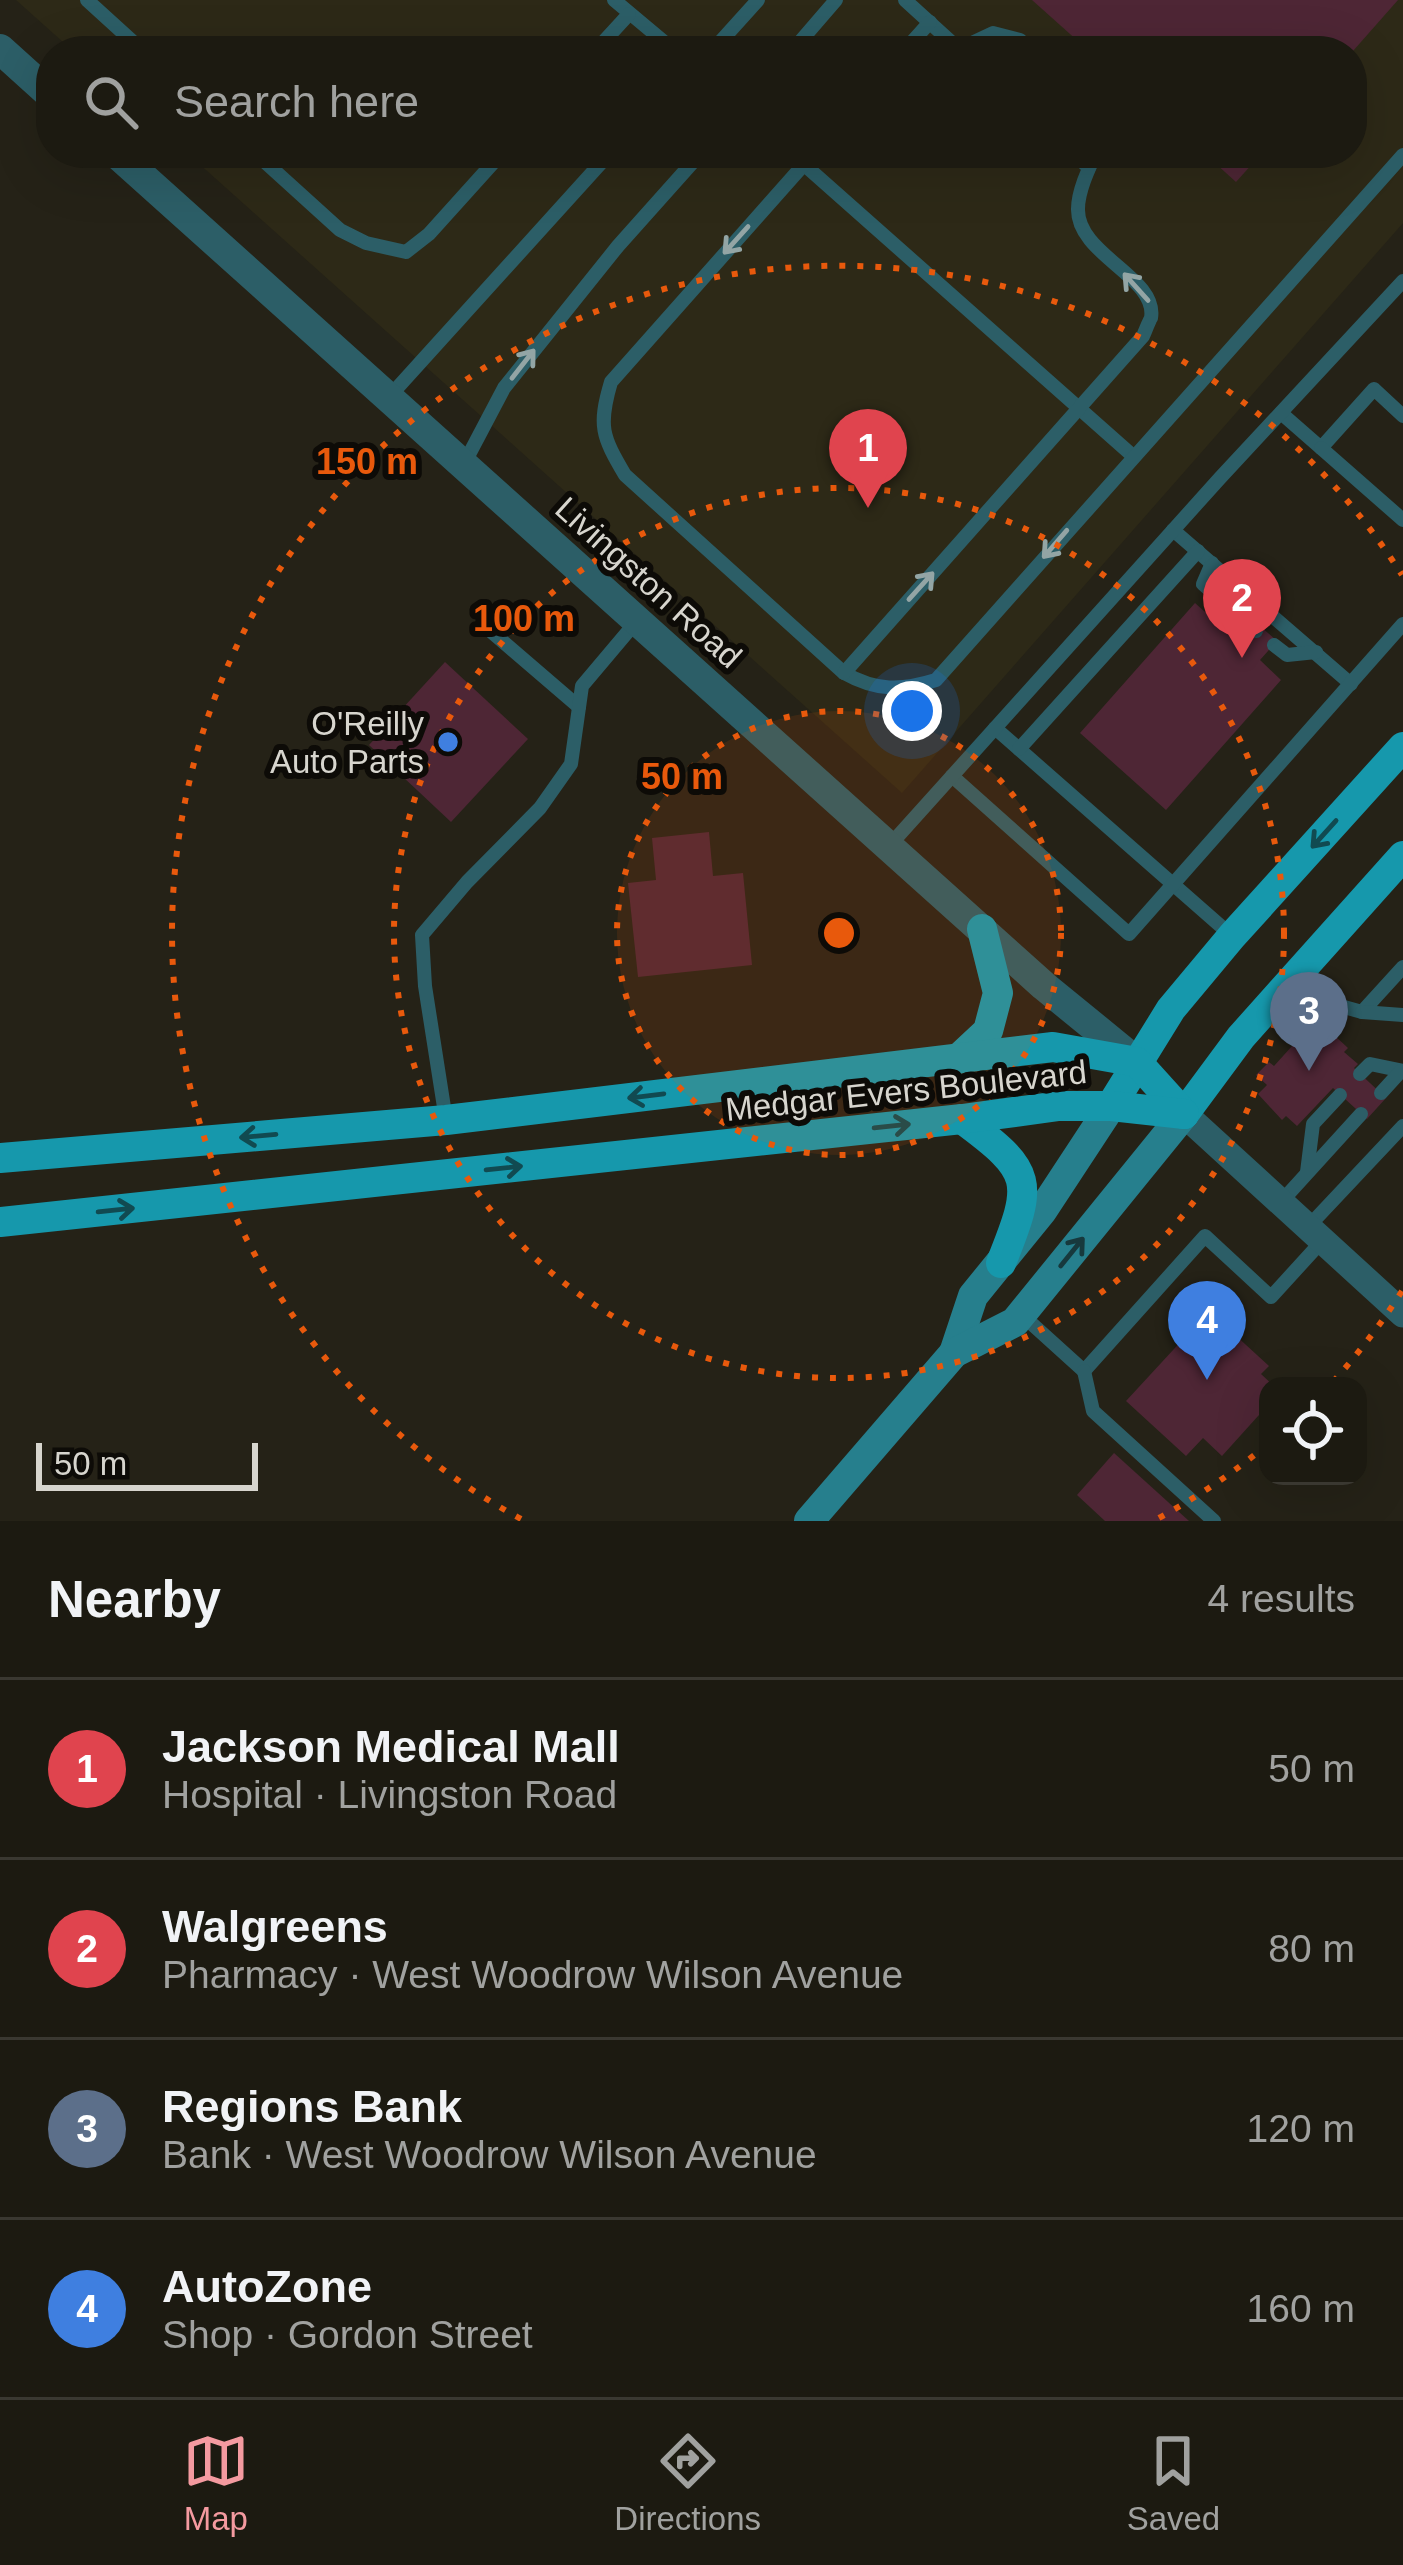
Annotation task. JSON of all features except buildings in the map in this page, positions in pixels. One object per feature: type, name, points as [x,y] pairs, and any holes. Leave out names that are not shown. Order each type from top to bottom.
[{"type":"main road","points":[[954,1353],[973,1296],[1042,1211],[1171,1009],[1403,748]]},
{"type":"main road","points":[[809,1521],[954,1353],[1015,1322],[1241,1037],[1403,856]]},
{"type":"main road","points":[[958,1059],[988,1031],[998,993],[982,929]]},
{"type":"main road","name":"Medgar Evers Boulevard","points":[[0,1158],[446,1120],[1053,1047],[1136,1062]]},
{"type":"main road","points":[[1136,1062],[1184,1114]]},
{"type":"main road","name":"Medgar Evers Boulevard","points":[[0,1222],[1059,1106],[1184,1114]]},
{"type":"main road","points":[[962,1118],[1016,1166],[1024,1196],[1001,1263]]},
{"type":"street","points":[[0,49],[36,81]]},
{"type":"street","name":"Livingston Road","points":[[133,168],[1044,986],[1136,1062]]},
{"type":"street","points":[[1184,1114],[1403,1314]]},
{"type":"lane","points":[[87,0],[127,36]]},
{"type":"lane","points":[[726,36],[758,0]]},
{"type":"lane","points":[[805,36],[836,0]]},
{"type":"lane","points":[[905,0],[944,36]]},
{"type":"lane","points":[[604,36],[622,5],[658,36]]},
{"type":"lane","points":[[917,36],[929,22]]},
{"type":"lane","points":[[801,168],[611,382],[603,432],[625,475],[844,673],[866,686],[889,688],[936,680],[1403,155]]},
{"type":"lane","points":[[272,168],[340,230],[366,243],[406,252],[429,234],[488,168]]},
{"type":"lane","points":[[389,398],[596,168]]},
{"type":"lane","points":[[464,464],[504,388],[688,168]]},
{"type":"lane","points":[[819,168],[1132,456]]},
{"type":"lane","points":[[844,673],[1143,336],[1151,318],[1150,302],[1087,238],[1077,210],[1090,168]]},
{"type":"lane","points":[[890,845],[1403,281]]},
{"type":"lane","points":[[1321,448],[1374,389],[1403,416]]},
{"type":"lane","points":[[1281,413],[1403,520]]},
{"type":"lane","points":[[1173,530],[1351,684]]},
{"type":"lane","points":[[1019,749],[1198,551]]},
{"type":"lane","points":[[1212,563],[1202,584],[1256,631]]},
{"type":"lane","points":[[446,1120],[424,986],[422,935],[466,882],[540,808],[571,764],[582,686],[638,620]]},
{"type":"lane","points":[[952,776],[1129,934],[1403,624]]},
{"type":"lane","points":[[487,628],[579,706]]},
{"type":"lane","points":[[1274,645],[1287,656],[1316,652]]},
{"type":"lane","points":[[995,728],[1232,936]]},
{"type":"lane","points":[[1362,1012],[1403,967]]},
{"type":"lane","points":[[1283,990],[1362,1012],[1403,1015]]},
{"type":"lane","points":[[1360,1074],[1370,1064],[1402,1071]]},
{"type":"lane","points":[[1381,1093],[1402,1071]]},
{"type":"lane","points":[[1307,1172],[1313,1124],[1340,1095]]},
{"type":"lane","points":[[1281,1202],[1361,1114]]},
{"type":"lane","points":[[1084,1372],[1205,1236],[1270,1297],[1403,1126]]},
{"type":"lane","points":[[1021,1314],[1084,1372],[1093,1411],[1214,1521]]},
{"type":"shaded area","points":[[16,0],[1403,0],[1403,223],[902,793],[204,168],[1367,168],[1367,36],[56,36]]},
{"type":"place","name":"Jackson Medical Mall","points":[[868,508]]},
{"type":"place","name":"Walgreens","points":[[1242,658]]},
{"type":"place","name":"O'Reilly Auto Parts","points":[[448,742]]},
{"type":"place","name":"Regions Bank","points":[[1309,1071]]},
{"type":"place","name":"AutoZone","points":[[1207,1380]]}]
